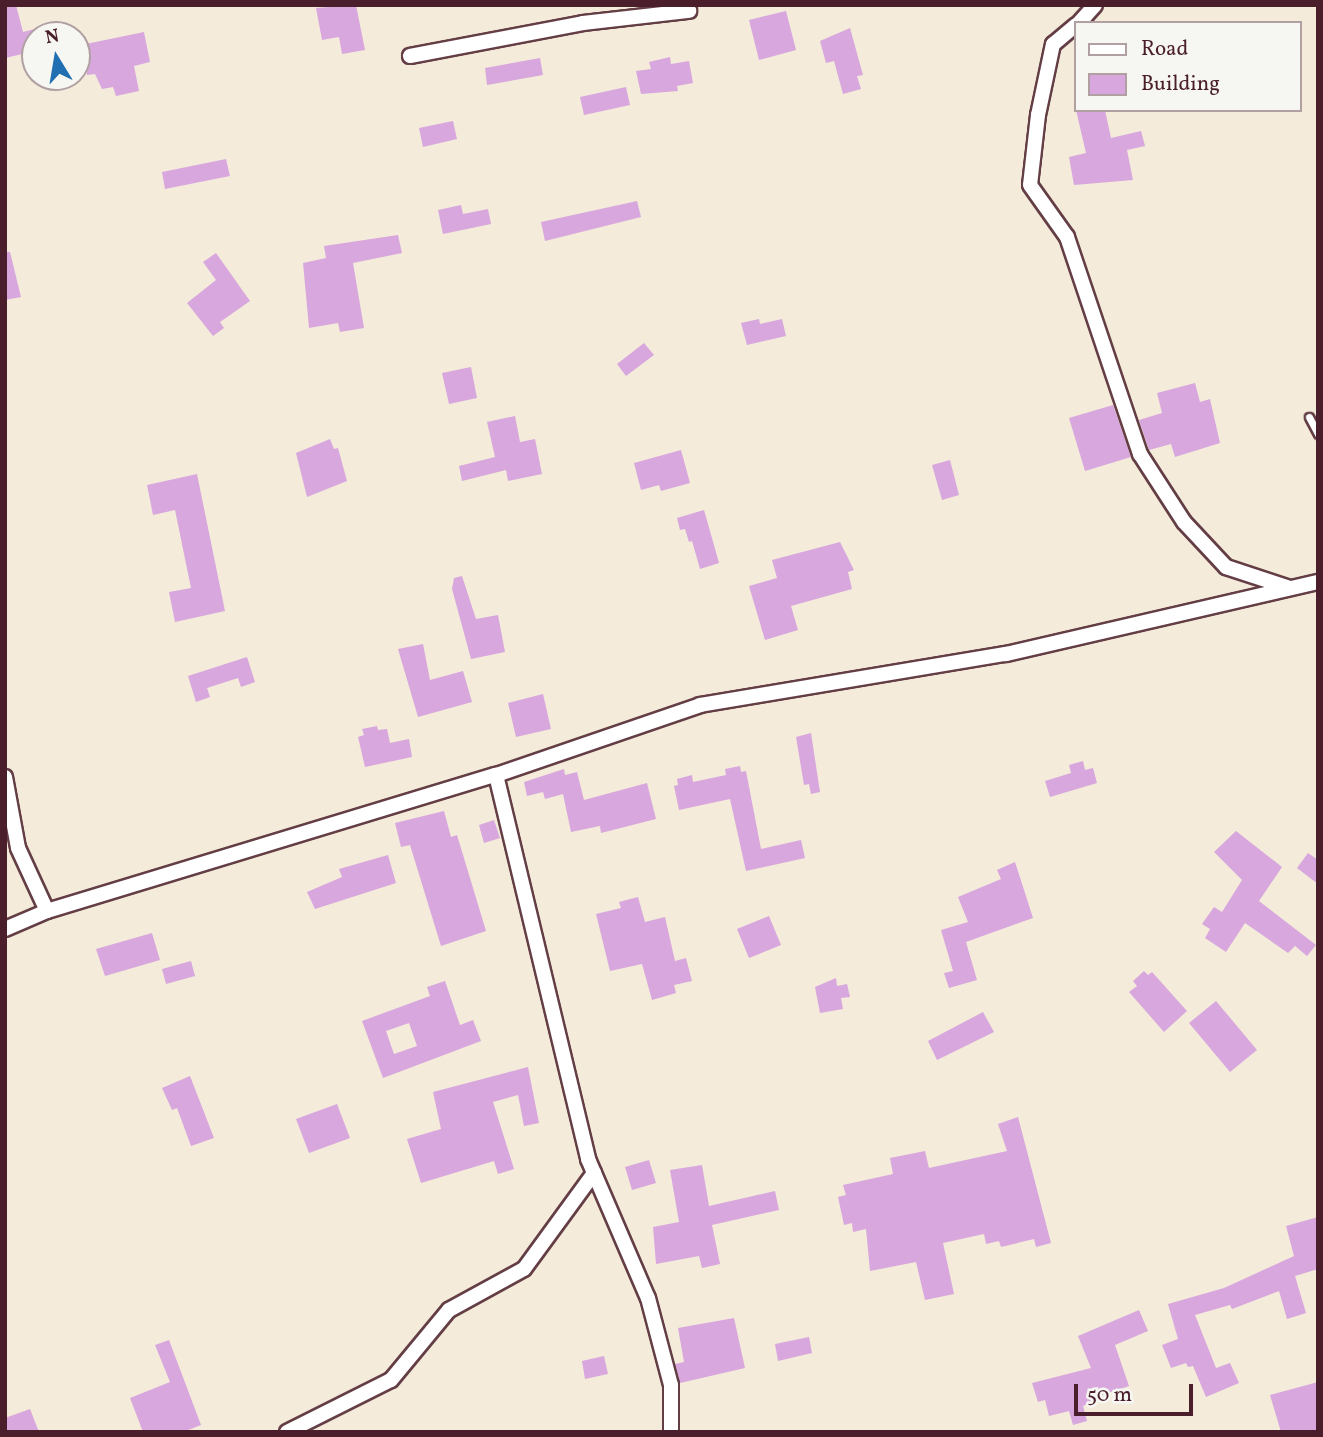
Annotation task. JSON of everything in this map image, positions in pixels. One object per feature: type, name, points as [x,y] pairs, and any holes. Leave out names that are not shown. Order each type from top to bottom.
[{"type":"street","points":[[1080,21],[1095,5]]},
{"type":"street","points":[[410,56],[583,23],[689,11]]},
{"type":"street","points":[[1074,26],[1053,44],[1038,115],[1030,186],[1066,237],[1140,454],[1184,522],[1226,567],[1291,589]]},
{"type":"street","points":[[5,929],[47,911],[496,775],[700,705],[1006,654],[1318,582]]},
{"type":"street","points":[[496,775],[594,1173],[648,1298],[671,1385],[671,1432]]},
{"type":"street","points":[[5,777],[18,848],[47,911]]},
{"type":"street","points":[[287,1432],[391,1380],[449,1310],[524,1269],[594,1173]]},
{"type":"lane","points":[[1309,417],[1318,434]]},
{"type":"building","points":[[5,5],[16,5],[21,24],[21,54],[5,58]]},
{"type":"building","points":[[356,5],[365,50],[342,54],[339,37],[322,40],[316,8]]},
{"type":"building","points":[[786,11],[796,50],[759,60],[749,20]]},
{"type":"building","points":[[850,28],[863,75],[857,76],[861,89],[843,94],[834,61],[826,63],[820,41]]},
{"type":"building","points":[[144,32],[150,62],[134,66],[139,91],[116,96],[113,87],[102,89],[95,74],[91,74],[91,43]]},
{"type":"building","points":[[670,57],[671,64],[689,61],[693,83],[677,86],[678,91],[641,94],[636,71],[651,69],[649,62]]},
{"type":"building","points":[[540,58],[543,75],[487,85],[485,68]]},
{"type":"building","points":[[626,87],[630,105],[584,115],[580,97]]},
{"type":"building","points":[[1076,112],[1105,112],[1111,138],[1141,131],[1145,146],[1127,150],[1133,180],[1074,185],[1069,157],[1086,153]]},
{"type":"building","points":[[453,121],[457,139],[423,147],[419,128]]},
{"type":"building","points":[[226,159],[230,176],[165,189],[162,172]]},
{"type":"building","points":[[637,201],[641,217],[545,241],[541,222]]},
{"type":"building","points":[[461,205],[463,214],[488,209],[491,224],[443,234],[438,210]]},
{"type":"building","points":[[398,235],[402,253],[353,263],[364,328],[340,332],[338,323],[309,328],[303,263],[326,258],[324,246]]},
{"type":"building","points":[[5,252],[10,252],[21,297],[5,300]]},
{"type":"building","points":[[216,253],[250,301],[220,322],[224,328],[213,336],[187,303],[216,280],[203,262]]},
{"type":"building","points":[[759,319],[760,324],[782,319],[786,336],[747,345],[741,323]]},
{"type":"building","points":[[644,343],[654,355],[626,376],[617,364]]},
{"type":"building","points":[[471,367],[477,398],[449,404],[442,373]]},
{"type":"building","points":[[1195,383],[1200,402],[1210,399],[1220,443],[1175,457],[1171,444],[1149,450],[1139,420],[1162,413],[1157,393]]},
{"type":"building","points":[[1113,405],[1131,457],[1085,471],[1069,418]]},
{"type":"building","points":[[515,416],[520,442],[535,439],[542,474],[508,481],[506,470],[462,481],[459,466],[495,457],[487,422]]},
{"type":"building","points":[[330,439],[334,449],[338,448],[347,481],[307,497],[296,453]]},
{"type":"building","points":[[681,450],[690,483],[661,491],[659,485],[641,490],[634,463]]},
{"type":"building","points":[[950,460],[959,495],[942,500],[932,465]]},
{"type":"building","points":[[197,474],[225,611],[175,622],[169,592],[191,588],[175,510],[153,515],[147,485]]},
{"type":"building","points":[[704,510],[719,563],[700,569],[692,541],[689,542],[685,529],[680,530],[677,518]]},
{"type":"building","points":[[840,542],[854,570],[848,572],[852,589],[791,606],[798,630],[765,640],[749,586],[777,578],[772,560]]},
{"type":"building","points":[[462,576],[476,619],[498,615],[505,652],[471,659],[452,589],[454,578]]},
{"type":"building","points":[[423,644],[430,680],[463,671],[472,702],[418,717],[398,649]]},
{"type":"building","points":[[247,657],[255,682],[241,687],[238,678],[207,688],[210,697],[196,702],[188,676]]},
{"type":"building","points":[[543,694],[551,729],[516,737],[508,703]]},
{"type":"building","points":[[377,726],[378,730],[387,729],[390,743],[409,739],[412,757],[365,767],[358,737],[364,735],[362,729]]},
{"type":"building","points":[[811,733],[820,792],[811,794],[809,784],[804,785],[796,737]]},
{"type":"building","points":[[1083,761],[1085,770],[1093,768],[1097,783],[1050,797],[1045,781],[1071,773],[1069,765]]},
{"type":"building","points":[[740,766],[741,772],[746,771],[761,849],[801,840],[805,858],[746,871],[730,799],[679,810],[674,786],[678,785],[677,779],[692,775],[693,782],[726,775],[725,769]]},
{"type":"building","points":[[564,769],[565,775],[577,772],[584,800],[647,783],[656,819],[601,833],[600,826],[571,832],[563,794],[545,799],[543,792],[527,796],[524,782]]},
{"type":"building","points":[[444,811],[451,837],[457,835],[486,931],[441,946],[410,845],[401,847],[395,823]]},
{"type":"building","points":[[494,820],[500,838],[484,843],[479,825]]},
{"type":"building","points":[[1236,831],[1282,867],[1259,901],[1316,945],[1307,956],[1295,946],[1288,953],[1245,923],[1226,952],[1205,938],[1210,929],[1202,924],[1214,907],[1222,912],[1242,880],[1214,852]]},
{"type":"building","points":[[1308,853],[1318,860],[1318,884],[1297,868]]},
{"type":"building","points":[[388,855],[396,883],[315,909],[307,892],[342,877],[339,869]]},
{"type":"building","points":[[1015,862],[1033,918],[966,942],[977,980],[949,988],[944,973],[953,971],[941,930],[968,922],[958,897],[1001,879],[997,870]]},
{"type":"building","points":[[638,897],[645,922],[665,917],[675,961],[686,958],[692,981],[674,985],[676,993],[652,1000],[642,964],[610,971],[596,914],[621,908],[619,902]]},
{"type":"building","points":[[769,916],[781,945],[749,958],[737,929]]},
{"type":"building","points":[[152,933],[160,960],[105,976],[96,949]]},
{"type":"building","points":[[191,961],[195,976],[166,984],[162,969]]},
{"type":"building","points":[[1144,971],[1148,975],[1152,972],[1187,1011],[1164,1032],[1129,992],[1137,986],[1133,981]]},
{"type":"building","points":[[836,978],[837,986],[847,984],[850,997],[841,998],[843,1009],[820,1013],[815,987]]},
{"type":"building","points":[[445,981],[460,1025],[473,1020],[481,1041],[383,1078],[362,1021],[430,996],[427,987]],"holes":[[[409,1023],[417,1046],[394,1054],[386,1031]]]},
{"type":"building","points":[[1216,1001],[1257,1050],[1230,1072],[1189,1023]]},
{"type":"building","points":[[983,1012],[994,1032],[937,1060],[928,1041]]},
{"type":"building","points":[[528,1067],[539,1123],[524,1126],[518,1095],[493,1102],[514,1169],[498,1174],[494,1161],[421,1183],[407,1139],[441,1129],[433,1092]]},
{"type":"building","points":[[190,1076],[214,1138],[191,1146],[177,1108],[172,1110],[162,1088]]},
{"type":"building","points":[[337,1104],[350,1138],[309,1153],[296,1119]]},
{"type":"building","points":[[1018,1117],[1051,1243],[1036,1247],[1034,1239],[1001,1247],[999,1241],[986,1244],[984,1234],[943,1243],[954,1294],[925,1300],[916,1262],[870,1271],[866,1229],[853,1232],[852,1223],[844,1225],[838,1197],[846,1195],[843,1185],[893,1174],[890,1158],[925,1151],[929,1168],[1007,1151],[998,1124]]},
{"type":"building","points":[[649,1160],[656,1183],[632,1190],[625,1167]]},
{"type":"building","points":[[702,1165],[709,1206],[775,1191],[779,1210],[712,1225],[720,1264],[702,1268],[699,1256],[656,1264],[653,1227],[679,1222],[670,1170]]},
{"type":"building","points":[[1318,1217],[1318,1269],[1295,1276],[1306,1313],[1287,1319],[1279,1291],[1232,1309],[1230,1305],[1195,1315],[1216,1368],[1230,1363],[1239,1383],[1206,1397],[1193,1366],[1188,1367],[1186,1363],[1171,1368],[1162,1345],[1178,1339],[1168,1304],[1224,1288],[1294,1256],[1286,1226]]},
{"type":"building","points":[[1139,1310],[1148,1331],[1115,1345],[1129,1386],[1090,1399],[1091,1403],[1083,1406],[1087,1421],[1073,1425],[1069,1411],[1049,1416],[1045,1400],[1038,1402],[1032,1383],[1091,1368],[1078,1336]]},
{"type":"building","points":[[734,1318],[745,1368],[680,1383],[675,1364],[684,1362],[678,1328]]},
{"type":"building","points":[[809,1337],[812,1353],[778,1361],[775,1344]]},
{"type":"building","points":[[169,1340],[201,1425],[183,1432],[143,1432],[130,1398],[170,1382],[155,1345]]},
{"type":"building","points":[[604,1356],[608,1374],[585,1379],[582,1361]]},
{"type":"building","points":[[1318,1382],[1318,1432],[1281,1432],[1270,1395]]},
{"type":"building","points":[[30,1409],[39,1432],[5,1432],[5,1418]]}]
